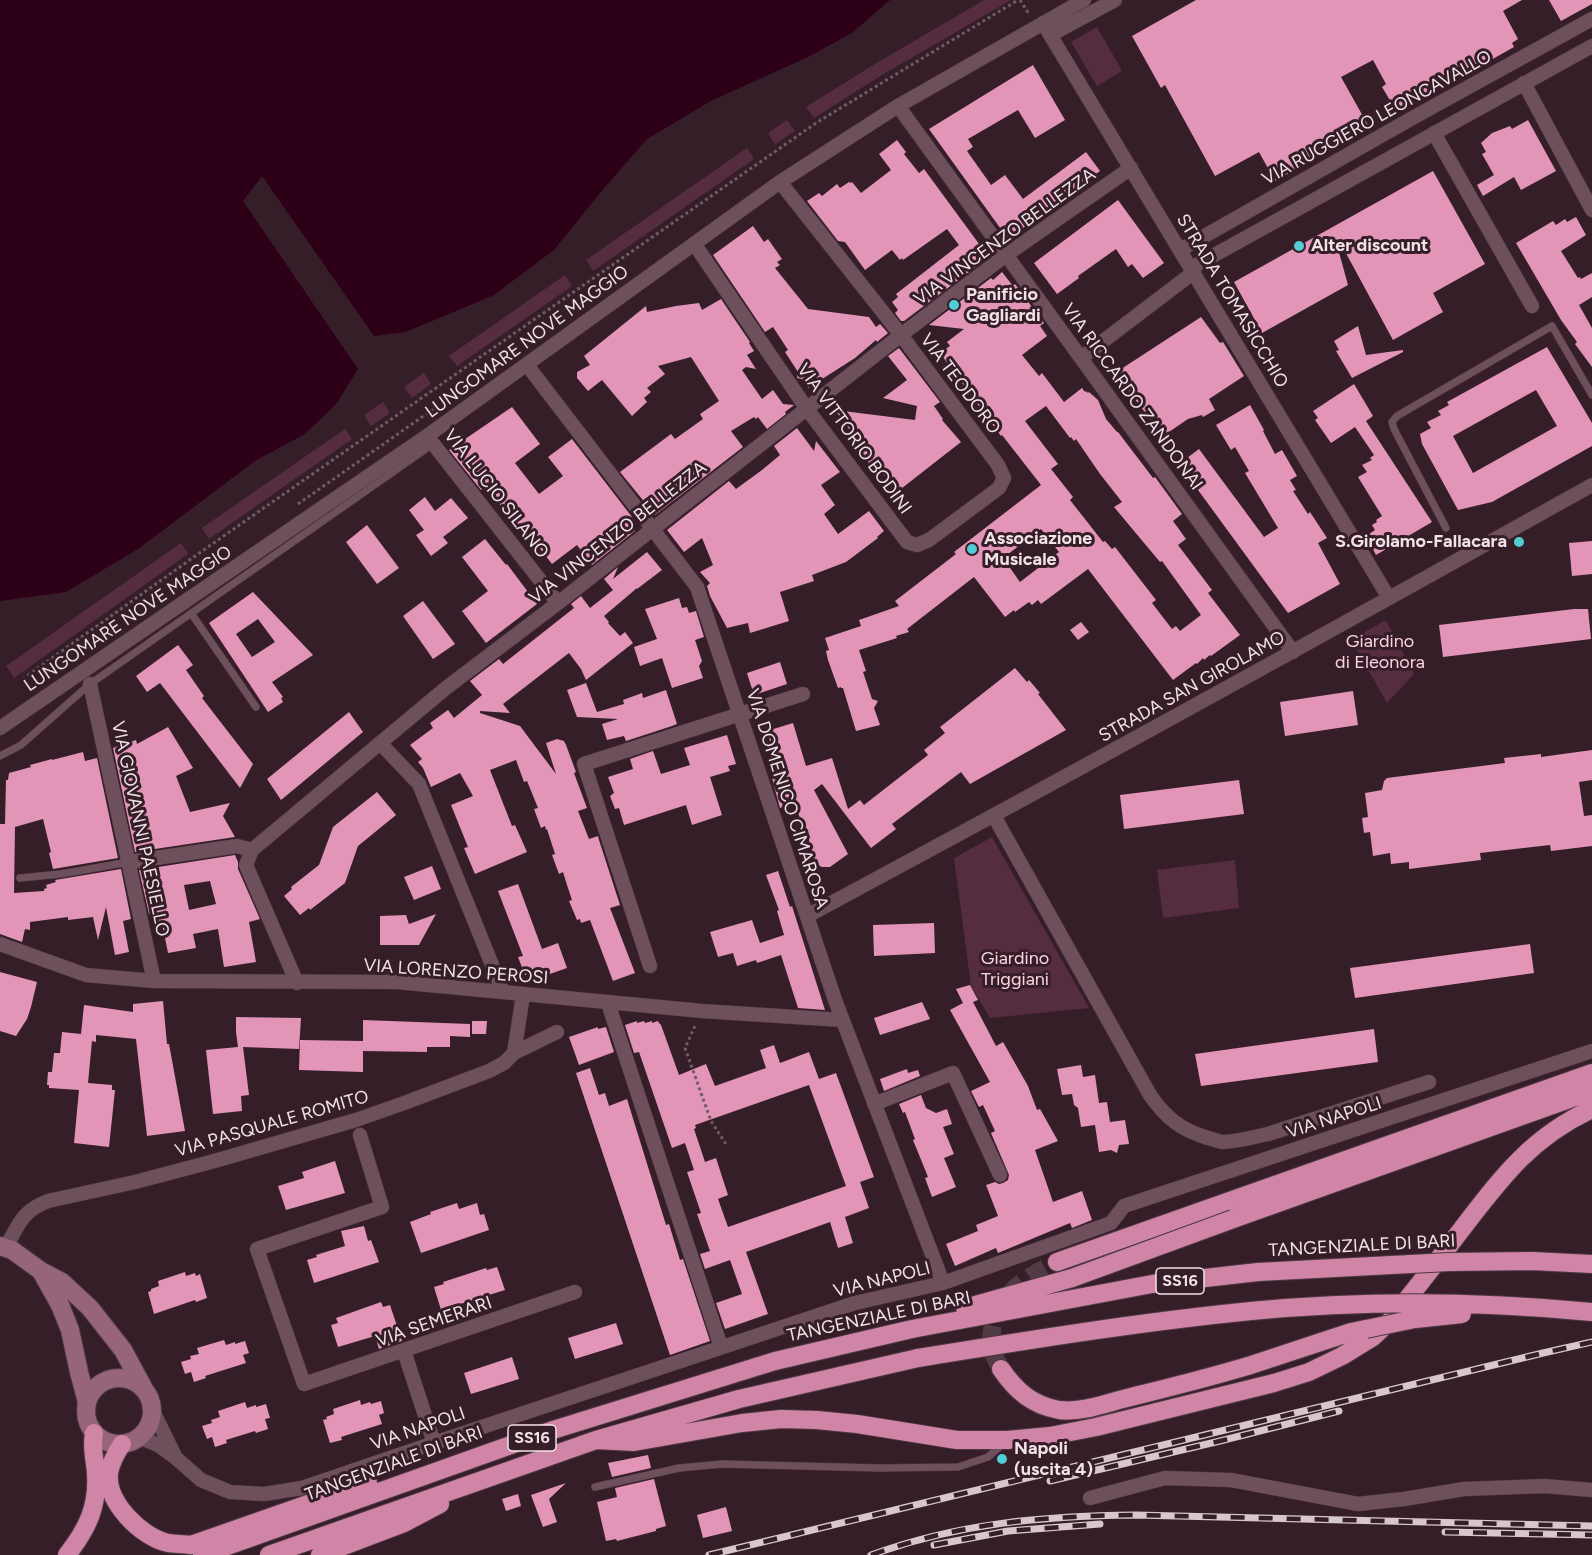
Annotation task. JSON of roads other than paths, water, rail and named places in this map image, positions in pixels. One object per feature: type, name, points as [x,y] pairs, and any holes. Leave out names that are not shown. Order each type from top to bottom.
[{"type":"highway","points":[[1057,1262],[1592,1073]]},
{"type":"highway","points":[[775,1361],[1072,1278],[1592,1091]]},
{"type":"highway","points":[[596,1440],[634,1442],[733,1424],[781,1419],[857,1424],[957,1440],[1007,1440],[1050,1436],[1096,1427],[1274,1383],[1309,1372],[1373,1337],[1390,1321],[1515,1163],[1541,1139],[1571,1119],[1592,1109]]},
{"type":"highway","name":"TANGENZIALE DI BARI","points":[[202,1555],[553,1430],[775,1361],[912,1329],[1152,1284],[1258,1272],[1416,1263],[1532,1260],[1592,1264]]},
{"type":"highway","name":"SS16","points":[[269,1555],[596,1440],[739,1399],[918,1358],[1167,1320],[1253,1311],[1349,1305],[1468,1303],[1592,1312]]},
{"type":"highway","points":[[1001,1370],[1023,1396],[1045,1406],[1060,1410],[1074,1410],[1250,1365],[1351,1332],[1415,1319],[1550,1308]]},
{"type":"highway","points":[[67,1555],[82,1535],[92,1514],[96,1492],[92,1446],[94,1433]]},
{"type":"highway","points":[[122,1444],[113,1458],[109,1475],[112,1494],[122,1510],[136,1525],[149,1535],[167,1543],[191,1545],[391,1475],[437,1471]]},
{"type":"highway","points":[[320,1555],[404,1523],[489,1477]]},
{"type":"street","name":"LUNGOMARE NOVE MAGGIO","points":[[1046,29],[1084,0]]},
{"type":"street","name":"LUNGOMARE NOVE MAGGIO","points":[[0,728],[430,440],[527,365],[780,182],[898,106],[1046,29],[1115,0]]},
{"type":"street","name":"VIA RUGGIERO LEONCAVALLO","points":[[1180,250],[1592,19]]},
{"type":"street","name":"STRADA TOMASICCHIO","points":[[1046,29],[1389,598]]},
{"type":"street","points":[[1082,358],[1192,270],[1592,46]]},
{"type":"street","points":[[1524,83],[1592,210]]},
{"type":"street","name":"VIA RICCARDO ZANDONAI","points":[[898,106],[1293,652]]},
{"type":"street","points":[[1434,133],[1532,306]]},
{"type":"street","name":"VIA VINCENZO BELLEZZA","points":[[252,850],[446,688],[1006,255],[1131,168]]},
{"type":"street","name":"VIA TEODORO","points":[[780,182],[901,335],[998,465]]},
{"type":"street","name":"VIA VITTORIO BODINI","points":[[695,245],[807,409],[907,542],[917,545],[929,540],[999,488],[1004,478],[998,465]]},
{"type":"street","name":"VIA DOMENICO CIMAROSA","points":[[527,365],[697,586],[842,1020],[943,1283]]},
{"type":"street","name":"VIA LUCIO SILANO","points":[[430,440],[558,603]]},
{"type":"street","name":"STRADA SAN GIROLAMO","points":[[807,916],[1293,652],[1592,485]]},
{"type":"street","name":"VIA GIOVANNI PAESIELLO","points":[[90,684],[154,981]]},
{"type":"street","points":[[650,966],[584,764],[803,694]]},
{"type":"street","points":[[380,743],[419,783],[503,992]]},
{"type":"street","points":[[994,816],[1150,1095],[1162,1112],[1176,1124],[1197,1135],[1220,1142],[1241,1140],[1268,1134],[1429,1082]]},
{"type":"street","points":[[129,862],[237,846],[252,850],[246,865],[297,983]]},
{"type":"street","name":"VIA LORENZO PEROSI","points":[[0,944],[86,975],[154,981],[397,982],[702,1011],[842,1020]]},
{"type":"street","points":[[514,1053],[523,995]]},
{"type":"street","points":[[608,1002],[721,1347]]},
{"type":"street","name":"VIA PASQUALE ROMITO","points":[[3,1246],[22,1217],[35,1206],[190,1168],[356,1120],[489,1071],[504,1063],[514,1053],[557,1032]]},
{"type":"street","name":"VIA NAPOLI","points":[[139,1437],[158,1445],[201,1480],[230,1492],[264,1494],[302,1488],[855,1303],[943,1283],[1111,1223],[1124,1206],[1592,1051]]},
{"type":"street","points":[[874,1104],[953,1073],[1000,1175]]},
{"type":"street","name":"VIA SEMERARI","points":[[360,1135],[382,1207],[257,1250],[304,1384],[575,1292]]},
{"type":"street","points":[[3,1246],[62,1282],[90,1308],[123,1350],[149,1398],[152,1409],[151,1419],[146,1429],[131,1442],[111,1443],[94,1433],[88,1423],[87,1402],[70,1330],[60,1305],[41,1271]]},
{"type":"street","points":[[404,1351],[434,1443]]},
{"type":"street","points":[[87,1402],[98,1385],[107,1380],[127,1379],[144,1389]]},
{"type":"street","name":"VIA NAPOLI","points":[[152,1409],[176,1458]]},
{"type":"street","points":[[1090,1498],[1165,1478],[1231,1480],[1358,1504],[1464,1489],[1544,1486],[1592,1490]]},
{"type":"lane","points":[[1446,528],[1394,429],[1392,422],[1397,416],[1552,326],[1592,395]]},
{"type":"lane","points":[[0,756],[21,745],[90,684],[430,440]]},
{"type":"lane","points":[[191,613],[256,707]]},
{"type":"lane","points":[[20,878],[61,874],[129,862]]},
{"type":"lane","points":[[595,1487],[679,1468],[722,1464],[879,1468],[958,1467],[988,1457],[1007,1440]]},
{"type":"tunnel","points":[[1001,1369],[992,1348],[995,1317],[1001,1305],[1019,1285],[1057,1262]]},
{"type":"railway","points":[[709,1555],[1592,1342]]},
{"type":"railway","points":[[1050,1481],[1339,1411]]},
{"type":"railway","points":[[871,1555],[936,1535],[1002,1523],[1068,1517],[1136,1515],[1592,1526]]},
{"type":"railway","points":[[934,1545],[1008,1531],[1100,1524]]},
{"type":"railway","points":[[1445,1532],[1592,1535]]},
{"type":"place","name":"Alter discount","points":[[1299,246]]},
{"type":"place","name":"Panificio Gagliardi","points":[[954,305]]},
{"type":"place","name":"S.Girolamo-Fallacara","points":[[1519,542]]},
{"type":"place","name":"Associazione Musicale","points":[[972,549]]},
{"type":"place","name":"Napoli (uscita 4)","points":[[1002,1459]]},
{"type":"park label","name":"Giardino di Eleonora","points":[[1380,652]]},
{"type":"park label","name":"Giardino Triggiani","points":[[1015,969]]}]
